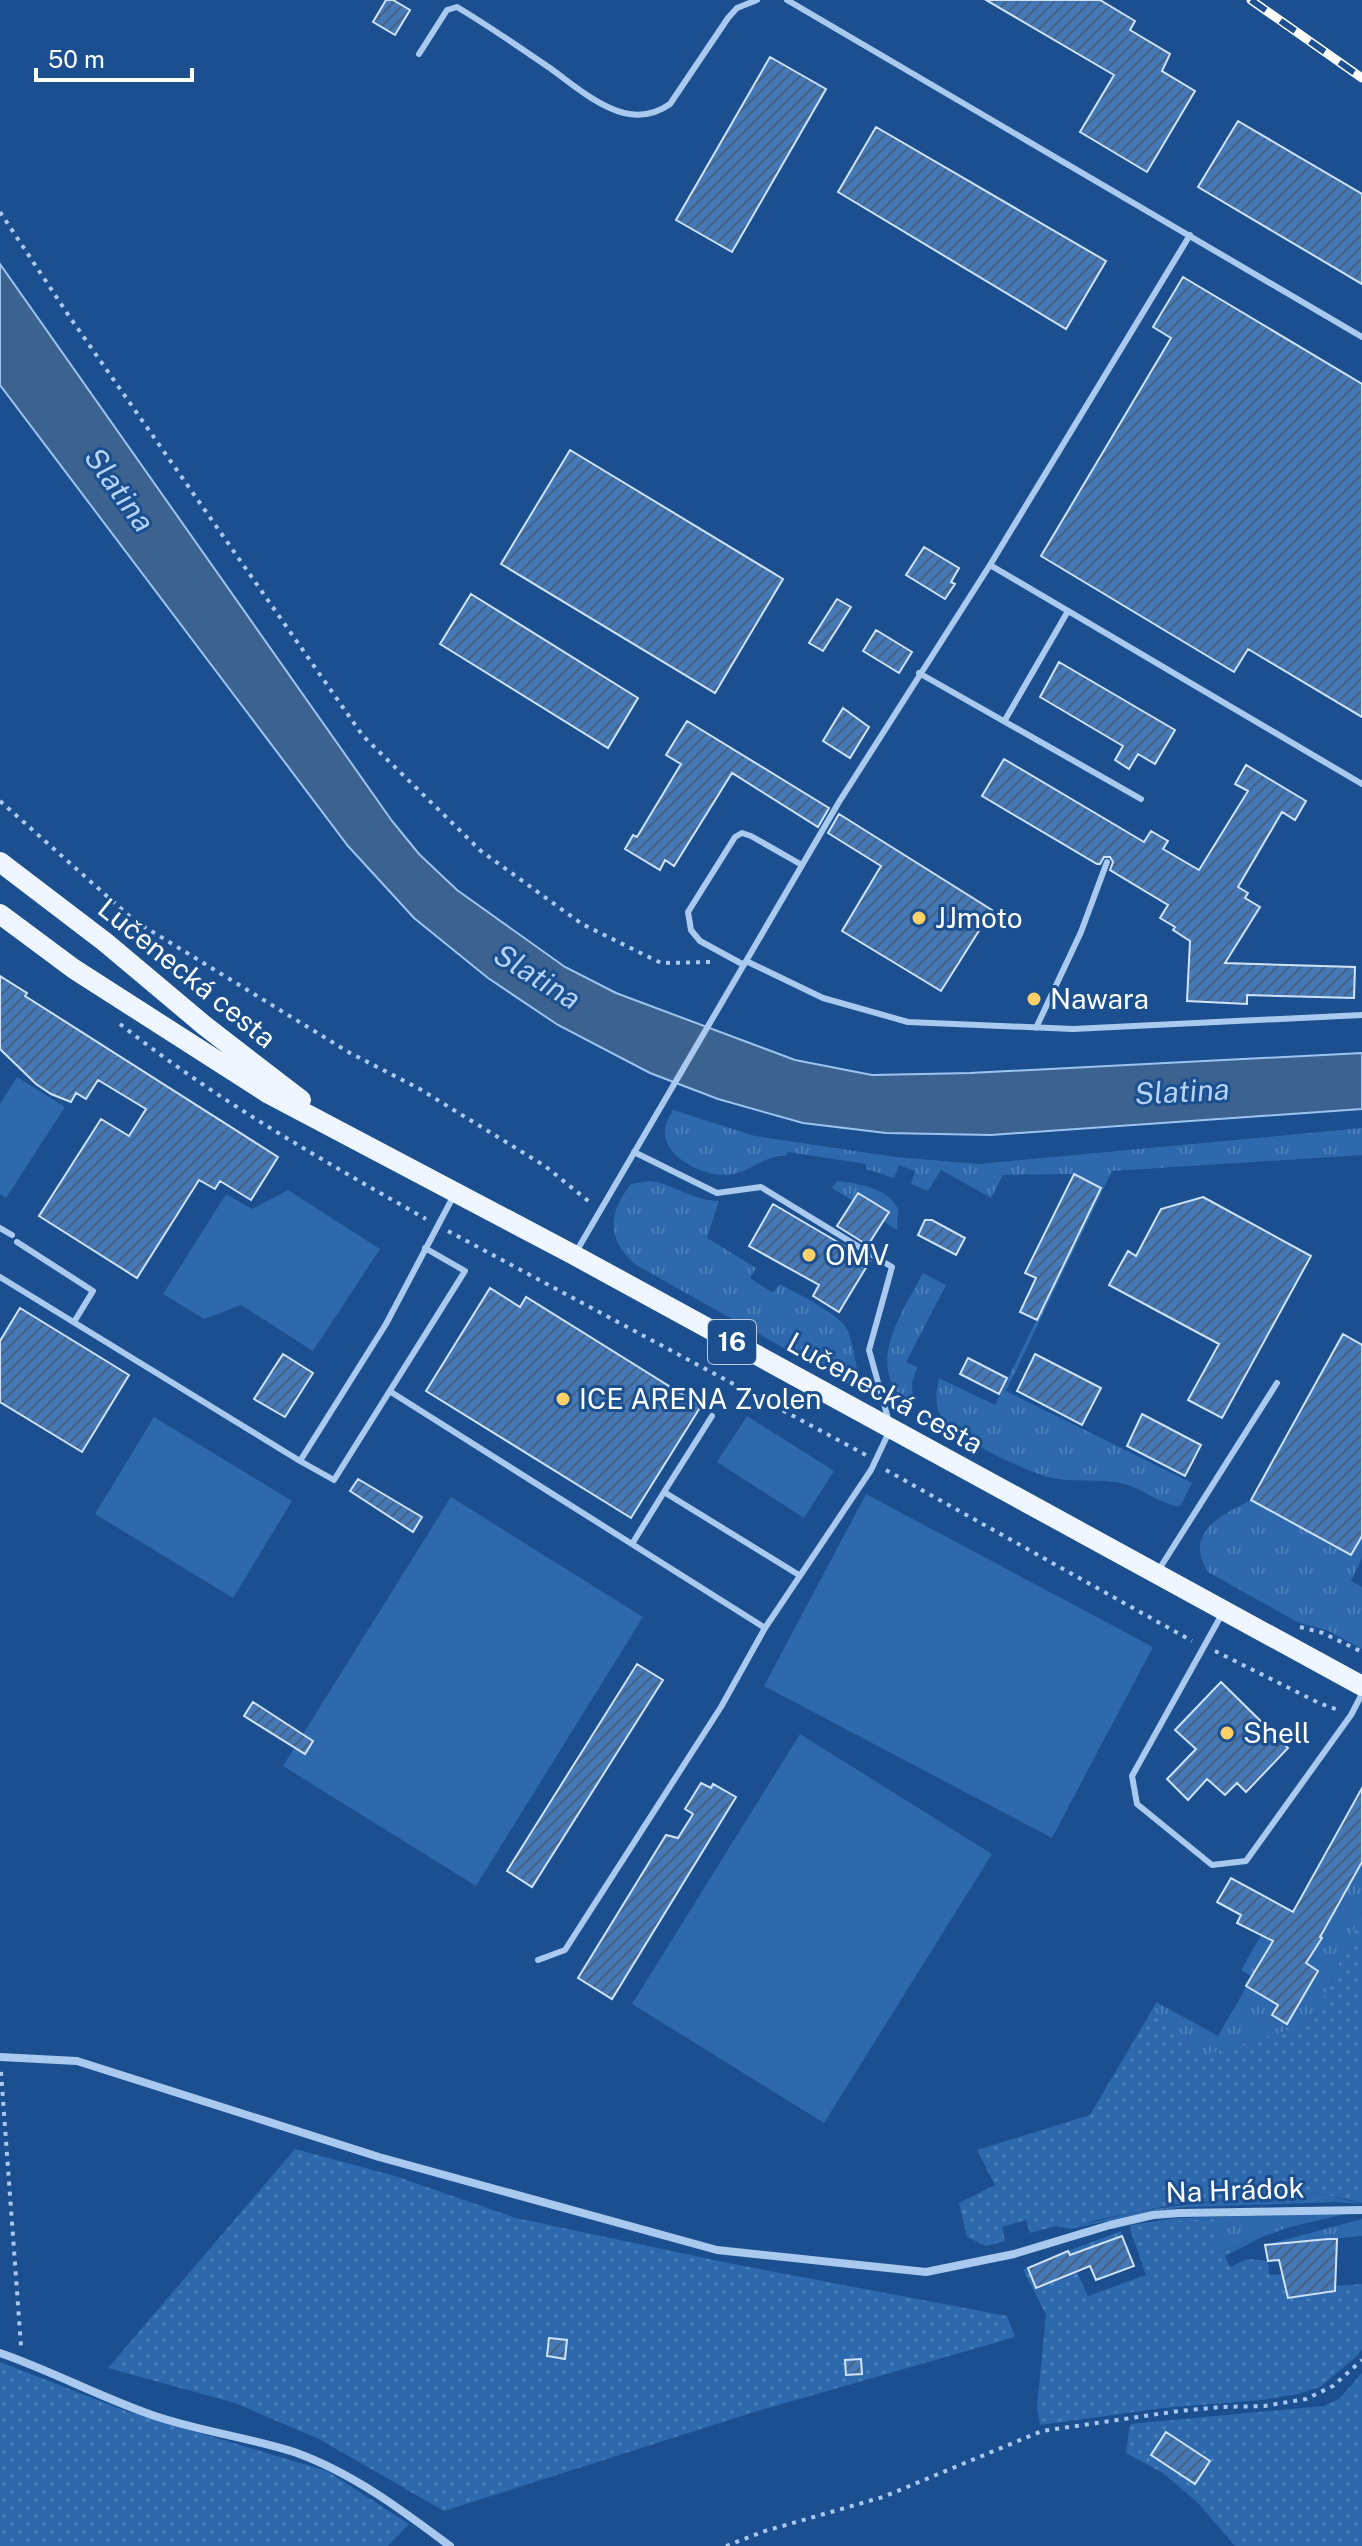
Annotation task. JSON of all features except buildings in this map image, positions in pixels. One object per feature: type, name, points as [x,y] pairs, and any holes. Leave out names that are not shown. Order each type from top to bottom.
[{"type":"main road","name":"Lučenecká cesta","points":[[0,862],[338,1129]]},
{"type":"main road","name":"Lučenecká cesta","points":[[0,914],[74,969],[269,1094],[574,1255],[1362,1686]]},
{"type":"street","name":"Na Hrádok","points":[[0,2058],[77,2061],[379,2157],[717,2250],[926,2272],[1014,2254],[1153,2215],[1362,2210]]},
{"type":"street","points":[[0,2353],[106,2398],[178,2424],[293,2452],[333,2468],[375,2493],[450,2546]]},
{"type":"lane","points":[[419,54],[447,10],[457,7],[599,102],[621,112],[638,115],[658,113],[670,104],[728,18],[737,8],[757,0]]},
{"type":"lane","points":[[787,0],[1362,337]]},
{"type":"lane","points":[[574,1255],[802,865],[919,673],[990,565],[1190,235]]},
{"type":"lane","points":[[990,565],[1362,784]]},
{"type":"lane","points":[[1005,720],[1068,611]]},
{"type":"lane","points":[[919,673],[1141,799]]},
{"type":"lane","points":[[802,865],[751,836],[742,833],[735,837],[688,912],[691,930],[700,941],[823,998],[908,1022],[1089,1029],[1362,1015]]},
{"type":"lane","points":[[1036,1028],[1081,932],[1107,862]]},
{"type":"lane","points":[[538,1960],[565,1950],[721,1707],[765,1628],[876,1460],[891,1429],[869,1350],[892,1267],[761,1187],[717,1193],[634,1152]]},
{"type":"lane","points":[[300,1461],[386,1324],[456,1192]]},
{"type":"lane","points":[[0,1228],[93,1291],[74,1322]]},
{"type":"lane","points":[[0,1277],[334,1480],[465,1271],[425,1248]]},
{"type":"lane","points":[[1156,1574],[1277,1383]]},
{"type":"lane","points":[[391,1392],[765,1628]]},
{"type":"lane","points":[[632,1544],[712,1416]]},
{"type":"lane","points":[[664,1492],[799,1575]]},
{"type":"lane","points":[[1223,1611],[1132,1776],[1137,1804],[1212,1865],[1246,1861],[1351,1715],[1362,1694]]},
{"type":"path","points":[[0,212],[69,316],[363,736],[481,851],[582,924],[661,963],[745,963]]},
{"type":"path","points":[[0,801],[135,921],[350,1053],[418,1088],[545,1166],[601,1210]]},
{"type":"path","points":[[112,1019],[221,1098],[437,1225],[876,1460],[890,1474],[1204,1647],[1319,1703],[1351,1715]]},
{"type":"path","points":[[1297,1627],[1323,1633],[1362,1652]]},
{"type":"path","points":[[0,2058],[22,2360]]},
{"type":"path","points":[[726,2546],[765,2531],[883,2497],[1042,2431],[1179,2411],[1264,2406],[1306,2399],[1333,2386],[1362,2360]]},
{"type":"green space","points":[[17,1077],[65,1107],[6,1198],[0,1194],[0,1104]]},
{"type":"green space","points":[[673,1110],[755,1136],[895,1157],[979,1164],[1362,1128],[1362,1155],[1112,1171],[1006,1391],[1192,1483],[1181,1505],[1177,1506],[1127,1485],[1058,1479],[1032,1471],[996,1456],[963,1437],[950,1428],[938,1410],[939,1378],[995,1405],[1101,1187],[1074,1174],[1003,1175],[991,1198],[941,1170],[928,1191],[911,1184],[915,1171],[899,1165],[894,1178],[866,1169],[866,1164],[788,1152],[786,1156],[772,1158],[741,1172],[714,1174],[681,1160],[667,1143],[665,1128]]},
{"type":"green space","points":[[650,1181],[719,1201],[707,1238],[756,1268],[750,1278],[773,1293],[780,1284],[837,1318],[851,1339],[864,1393],[636,1265],[626,1256],[615,1236],[618,1205],[631,1184]]},
{"type":"green space","points":[[837,1181],[872,1188],[887,1196],[898,1209],[897,1230],[883,1221],[888,1211],[858,1193],[853,1201],[832,1188]]},
{"type":"green space","points":[[288,1190],[380,1249],[313,1351],[241,1305],[204,1319],[163,1294],[226,1194],[252,1209]]},
{"type":"green space","points":[[923,1273],[946,1285],[906,1362],[917,1367],[912,1383],[913,1408],[898,1393],[889,1377],[887,1360],[896,1325]]},
{"type":"green space","points":[[747,1416],[834,1471],[804,1518],[717,1462]]},
{"type":"green space","points":[[154,1417],[292,1501],[233,1598],[95,1514]]},
{"type":"green space","points":[[866,1494],[1153,1647],[1052,1838],[764,1686]]},
{"type":"green space","points":[[451,1497],[643,1617],[476,1886],[283,1766]]},
{"type":"green space","points":[[1251,1500],[1351,1555],[1362,1536],[1362,1558],[1351,1581],[1362,1587],[1362,1649],[1327,1630],[1299,1623],[1208,1572],[1201,1558],[1203,1536],[1218,1519]]},
{"type":"green space","points":[[800,1734],[992,1854],[824,2123],[632,2004]]},
{"type":"green space","points":[[1362,1862],[1362,1912],[1312,2023],[1206,2055],[1152,2010],[1156,2002],[1218,2036],[1252,1977],[1241,1970],[1261,1935],[1306,1959],[1321,1939],[1319,1937]]},
{"type":"green space","points":[[1362,1912],[1362,2203],[1313,2192],[1300,2196],[1182,2203],[1100,2219],[1071,2229],[1056,2226],[1030,2233],[1026,2220],[1002,2227],[1005,2241],[986,2246],[967,2237],[959,2203],[995,2185],[977,2150],[1090,2115],[1152,2010],[1206,2055],[1312,2023]]},
{"type":"green space","points":[[295,2149],[395,2176],[516,2218],[728,2263],[1007,2316],[1015,2337],[754,2412],[444,2511],[319,2439],[235,2403],[108,2368]]},
{"type":"green space","points":[[1313,2192],[1362,2204],[1335,2202],[1187,2207],[1153,2211],[1071,2229],[1156,2209],[1300,2196]]},
{"type":"green space","points":[[1349,2213],[1290,2227],[1217,2253],[1214,2219],[1168,2221],[1130,2229],[1131,2225],[1176,2218]]},
{"type":"green space","points":[[1215,2219],[1218,2253],[1264,2236],[1225,2256],[1230,2267],[1248,2259],[1268,2261],[1269,2275],[1282,2274],[1288,2298],[1335,2291],[1335,2286],[1362,2284],[1362,2349],[1320,2387],[1297,2394],[1040,2425],[1037,2408],[1046,2315],[1023,2269],[1028,2268],[1037,2288],[1077,2272],[1088,2296],[1146,2275],[1130,2229],[1168,2221]]},
{"type":"green space","points":[[1362,2219],[1362,2236],[1265,2245]]},
{"type":"green space","points":[[1121,2231],[1122,2236],[1084,2250],[1090,2266],[1077,2272],[1068,2251]]},
{"type":"green space","points":[[0,2362],[126,2411],[327,2471],[409,2524],[388,2546],[0,2546]]},
{"type":"green space","points":[[1362,2373],[1362,2546],[1235,2546],[1197,2502],[1163,2473],[1126,2453],[1130,2424],[1324,2406],[1339,2399]]},
{"type":"water","name":"Slatina","points":[[0,264],[392,821],[419,854],[457,890],[565,967],[616,993],[795,1060],[872,1075],[1362,1053],[1362,1109],[991,1135],[886,1133],[803,1123],[718,1099],[650,1073],[558,1025],[488,978],[414,918],[348,846],[0,385]]},
{"type":"railway","points":[[1251,0],[1362,78]]},
{"type":"place","name":"JJmoto","points":[[919,918]]},
{"type":"place","name":"Nawara","points":[[1034,999]]},
{"type":"place","name":"OMV","points":[[809,1255]]},
{"type":"place","name":"ICE ARENA Zvolen","points":[[563,1399]]},
{"type":"place","name":"Shell","points":[[1227,1733]]}]
